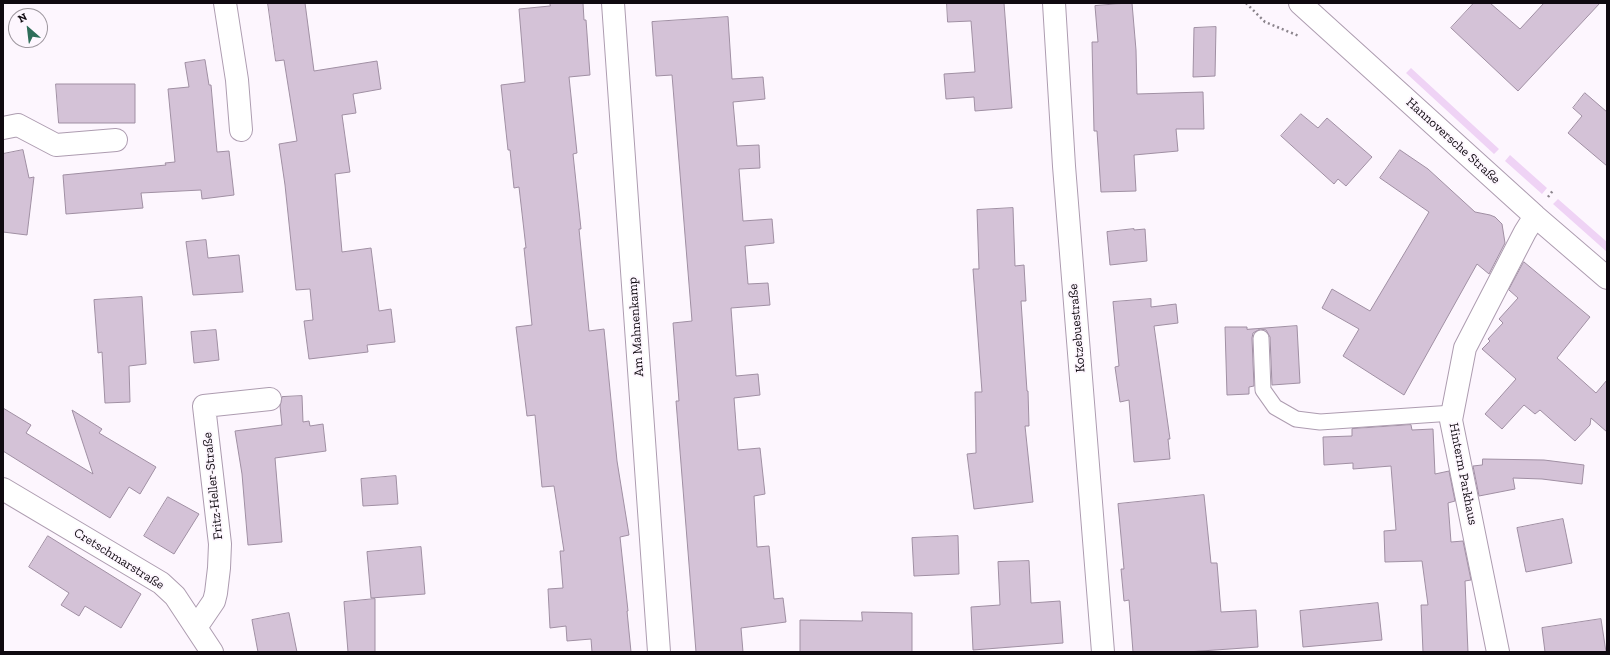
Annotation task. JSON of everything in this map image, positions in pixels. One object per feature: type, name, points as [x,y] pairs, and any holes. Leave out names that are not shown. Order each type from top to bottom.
[{"type":"street","points":[[225,3],[237,80],[241,130]]},
{"type":"street","name":"Am Mahnenkamp","points":[[613,3],[659,652]]},
{"type":"street","name":"Kotzebuestraße","points":[[1054,3],[1064,166],[1103,652]]},
{"type":"street","name":"Hannoversche Straße","points":[[1300,3],[1535,216],[1607,278]]},
{"type":"street","points":[[3,128],[18,125],[56,145],[116,140]]},
{"type":"street","name":"Hinterm Parkhaus","points":[[1498,652],[1451,420],[1465,348],[1525,232],[1535,216]]},
{"type":"street","name":"Fritz-Heller-Straße","points":[[197,626],[214,601],[220,568],[220,544],[204,406],[270,399]]},
{"type":"street","name":"Cretschmarstraße","points":[[3,489],[161,583],[175,596],[197,626],[212,652]]},
{"type":"lane","points":[[1261,338],[1264,390],[1275,407],[1296,419],[1320,422],[1453,413]]},
{"type":"shaded area","points":[[1411,68],[1499,149],[1494,154],[1406,73]]},
{"type":"shaded area","points":[[1510,155],[1547,188],[1542,194],[1505,161]]},
{"type":"shaded area","points":[[1558,199],[1607,242],[1607,252],[1553,204]]},
{"type":"building","points":[[268,3],[305,3],[314,71],[377,61],[381,89],[353,94],[356,113],[342,115],[350,172],[335,174],[342,252],[371,248],[379,311],[391,309],[395,342],[367,345],[368,352],[309,359],[304,321],[313,320],[310,289],[296,290],[285,185],[279,144],[297,141],[284,60],[276,61]]},
{"type":"building","points":[[550,3],[583,3],[584,20],[586,20],[590,75],[569,77],[577,153],[573,154],[581,229],[579,229],[589,331],[604,329],[617,461],[629,535],[620,537],[631,652],[592,652],[591,639],[567,641],[566,626],[550,628],[548,589],[563,588],[560,551],[564,551],[554,486],[542,487],[535,415],[527,416],[516,327],[532,325],[524,248],[526,248],[519,187],[514,188],[510,150],[508,150],[501,85],[525,82],[519,9],[550,6]]},
{"type":"building","points":[[947,3],[1004,3],[1012,108],[975,111],[974,97],[946,99],[944,74],[975,72],[971,21],[948,22]]},
{"type":"building","points":[[1132,3],[1136,50],[1137,94],[1203,92],[1204,129],[1176,129],[1178,151],[1134,155],[1136,191],[1101,192],[1097,131],[1094,131],[1092,42],[1098,42],[1095,6]]},
{"type":"building","points":[[1474,3],[1490,3],[1520,29],[1544,3],[1600,3],[1518,91],[1451,28]]},
{"type":"building","points":[[728,17],[732,79],[763,77],[765,99],[733,102],[737,146],[759,145],[760,168],[739,169],[743,221],[772,219],[774,243],[745,246],[748,284],[768,283],[770,305],[731,308],[736,376],[758,374],[760,395],[734,398],[738,450],[760,448],[765,494],[754,496],[757,547],[769,546],[774,599],[783,598],[786,622],[741,628],[743,652],[696,652],[676,401],[679,401],[673,323],[692,321],[672,75],[656,76],[652,22]]},
{"type":"building","points":[[1216,27],[1215,76],[1193,77],[1194,28]]},
{"type":"building","points":[[205,60],[209,85],[211,85],[217,152],[229,151],[234,195],[202,199],[201,190],[141,193],[143,208],[66,214],[63,175],[166,165],[165,163],[175,162],[168,89],[189,87],[185,63]]},
{"type":"building","points":[[56,84],[135,84],[135,123],[59,123]]},
{"type":"building","points":[[1585,93],[1607,112],[1607,166],[1568,133],[1582,116],[1573,108]]},
{"type":"building","points":[[1301,114],[1318,128],[1327,118],[1372,157],[1346,186],[1338,179],[1334,184],[1281,136]]},
{"type":"building","points":[[23,150],[29,178],[34,177],[27,235],[3,232],[3,154]]},
{"type":"building","points":[[1400,150],[1428,169],[1475,212],[1495,217],[1502,224],[1505,243],[1489,274],[1477,264],[1404,395],[1343,356],[1359,329],[1322,308],[1332,289],[1370,311],[1429,212],[1380,178]]},
{"type":"building","points":[[1013,208],[1015,266],[1024,265],[1026,301],[1021,301],[1028,391],[1029,426],[1025,426],[1033,502],[974,509],[967,454],[976,453],[975,392],[982,392],[973,269],[979,269],[977,210]]},
{"type":"building","points":[[1145,229],[1147,261],[1110,265],[1107,232]]},
{"type":"building","points":[[206,240],[208,258],[239,255],[243,292],[193,295],[186,242]]},
{"type":"building","points":[[1524,262],[1590,317],[1557,358],[1596,393],[1607,380],[1607,432],[1591,418],[1590,425],[1575,441],[1540,410],[1535,414],[1524,405],[1502,429],[1485,414],[1516,379],[1482,349],[1490,341],[1488,339],[1503,323],[1499,319],[1518,298],[1509,290]]},
{"type":"building","points":[[142,297],[146,364],[129,366],[130,402],[105,403],[102,352],[98,353],[94,300]]},
{"type":"building","points":[[1151,299],[1151,307],[1176,304],[1178,323],[1154,326],[1170,439],[1168,439],[1170,459],[1134,462],[1129,400],[1120,402],[1115,367],[1119,366],[1113,302]]},
{"type":"building","points":[[1297,326],[1300,383],[1272,385],[1270,337],[1266,330],[1260,329],[1253,333],[1252,338],[1254,386],[1249,387],[1249,394],[1227,395],[1225,327],[1247,327],[1247,329]]},
{"type":"building","points":[[216,330],[219,360],[194,363],[191,332]]},
{"type":"building","points":[[302,396],[303,422],[309,421],[310,426],[323,424],[326,451],[275,458],[282,542],[248,545],[242,474],[235,431],[282,425],[280,406],[282,397]]},
{"type":"building","points":[[3,408],[31,425],[26,433],[93,474],[72,410],[102,429],[99,433],[156,467],[140,494],[129,487],[110,518],[3,451]]},
{"type":"building","points":[[1411,425],[1412,430],[1433,429],[1435,474],[1449,471],[1455,501],[1448,503],[1451,542],[1463,541],[1471,580],[1465,581],[1468,652],[1423,652],[1421,605],[1428,605],[1422,561],[1385,562],[1384,531],[1396,530],[1391,466],[1353,469],[1353,463],[1324,465],[1323,437],[1352,436],[1352,429]]},
{"type":"building","points":[[1483,459],[1544,460],[1584,465],[1582,484],[1542,479],[1513,478],[1515,489],[1479,496],[1473,466],[1482,465]]},
{"type":"building","points":[[396,476],[398,504],[363,506],[361,479]]},
{"type":"building","points":[[1204,495],[1211,563],[1217,563],[1221,612],[1256,610],[1258,647],[1187,652],[1133,652],[1129,600],[1124,601],[1121,569],[1124,569],[1118,504]]},
{"type":"building","points":[[168,497],[199,514],[174,554],[144,536]]},
{"type":"building","points":[[1563,519],[1572,563],[1526,572],[1517,528]]},
{"type":"building","points":[[48,536],[141,594],[121,628],[85,606],[79,616],[61,605],[69,593],[29,567]]},
{"type":"building","points":[[958,536],[959,574],[914,576],[912,538]]},
{"type":"building","points":[[421,547],[425,594],[371,598],[367,552]]},
{"type":"building","points":[[1029,561],[1031,603],[1060,601],[1063,643],[973,650],[971,607],[1000,605],[998,562]]},
{"type":"building","points":[[375,599],[375,652],[348,652],[344,602]]},
{"type":"building","points":[[1378,603],[1382,640],[1303,647],[1300,611]]},
{"type":"building","points":[[862,612],[912,613],[912,652],[800,652],[800,620],[862,621]]},
{"type":"building","points":[[289,613],[297,652],[258,652],[252,620]]},
{"type":"building","points":[[1601,619],[1606,652],[1545,652],[1542,628]]}]
